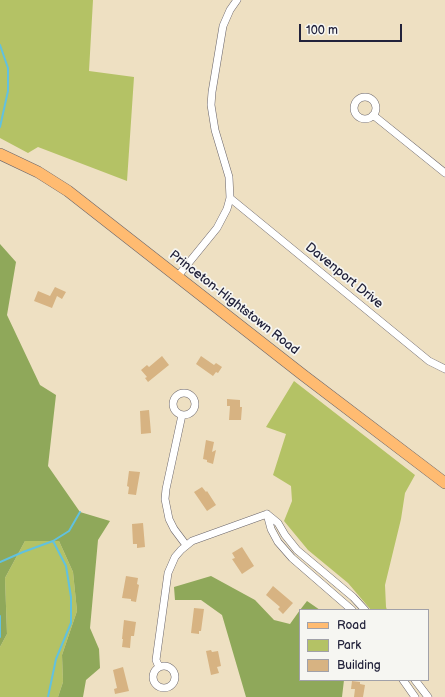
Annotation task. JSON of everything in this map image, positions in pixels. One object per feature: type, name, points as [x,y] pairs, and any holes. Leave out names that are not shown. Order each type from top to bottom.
[{"type":"main road","name":"Princeton-Hightstown Road","points":[[0,154],[38,172],[63,188],[178,276],[303,375],[445,483]]},
{"type":"street","points":[[178,276],[217,228],[227,209],[230,198],[229,177],[212,117],[212,96],[223,26],[230,10],[237,0]]},
{"type":"street","points":[[373,115],[445,173]]},
{"type":"street","name":"Davenport Drive","points":[[230,198],[430,361],[445,369]]},
{"type":"street","points":[[182,415],[165,499],[169,519],[174,529],[186,545]]},
{"type":"street","points":[[159,667],[156,660],[168,573],[175,557],[192,541],[267,514]]},
{"type":"street","points":[[267,514],[271,528],[278,542],[292,558],[351,609]]},
{"type":"street","points":[[267,514],[278,523],[297,550],[353,597],[364,609]]},
{"type":"street","points":[[404,681],[415,697]]},
{"type":"street","points":[[416,681],[428,697]]},
{"type":"green space","points":[[0,0],[93,0],[89,71],[134,77],[127,181],[38,147],[28,153],[0,138]]},
{"type":"green space","points":[[0,244],[16,262],[7,315],[40,385],[56,395],[48,466],[80,512],[110,521],[98,540],[90,628],[99,649],[100,668],[86,680],[83,697],[58,697],[63,682],[62,655],[77,611],[73,572],[59,541],[25,541],[5,578],[7,634],[0,647]]},
{"type":"green space","points":[[294,381],[415,475],[405,493],[401,519],[385,585],[387,609],[370,609],[348,583],[308,550],[284,521],[292,501],[291,486],[273,475],[286,434],[266,427]]},
{"type":"green space","points":[[25,541],[59,541],[73,572],[77,611],[62,655],[63,682],[58,697],[0,697],[0,647],[7,634],[5,578]]},
{"type":"green space","points":[[211,576],[255,600],[274,620],[290,624],[299,611],[299,681],[344,681],[342,697],[246,697],[222,615],[201,600],[175,600],[174,587]]},
{"type":"green space","points":[[307,601],[319,609],[301,609]]},
{"type":"building","points":[[55,287],[66,292],[62,299],[57,296],[52,308],[34,301],[38,291],[50,296]]},
{"type":"building","points":[[162,356],[169,365],[148,382],[145,378],[147,377],[141,370],[147,365],[149,367]]},
{"type":"building","points":[[201,356],[214,365],[216,363],[222,367],[218,373],[216,372],[213,376],[196,364]]},
{"type":"building","points":[[227,399],[240,400],[240,407],[242,407],[241,420],[229,420],[230,406],[227,406]]},
{"type":"building","points":[[149,410],[151,433],[141,434],[140,411]]},
{"type":"building","points":[[206,440],[214,442],[212,452],[216,450],[213,464],[203,459]]},
{"type":"building","points":[[129,471],[140,472],[136,495],[128,494],[129,487],[127,486]]},
{"type":"building","points":[[202,487],[206,492],[207,491],[216,505],[207,511],[194,492]]},
{"type":"building","points":[[143,523],[145,547],[137,548],[137,544],[133,544],[132,524]]},
{"type":"building","points":[[242,547],[254,566],[242,574],[232,559],[235,558],[232,553]]},
{"type":"building","points":[[126,576],[138,578],[137,584],[139,585],[136,602],[131,601],[131,599],[122,598]]},
{"type":"building","points":[[273,586],[293,603],[283,614],[278,609],[280,607],[266,595]]},
{"type":"building","points":[[194,608],[204,609],[201,631],[199,631],[199,634],[191,633]]},
{"type":"building","points":[[124,620],[136,622],[134,636],[131,636],[130,648],[122,647]]},
{"type":"building","points":[[211,650],[212,652],[218,651],[221,666],[217,667],[219,673],[211,675],[206,651]]},
{"type":"building","points":[[123,667],[129,691],[115,694],[114,689],[117,688],[113,670]]},
{"type":"building","points":[[352,681],[360,682],[360,684],[365,685],[363,697],[354,697],[355,689],[351,689]]},
{"type":"waterway","points":[[0,45],[8,68],[8,91],[0,127]]},
{"type":"waterway","points":[[0,562],[53,541],[69,531],[80,512]]},
{"type":"waterway","points":[[48,697],[56,659],[71,623],[71,597],[66,566],[53,541]]},
{"type":"waterway","points":[[0,616],[0,637]]}]
